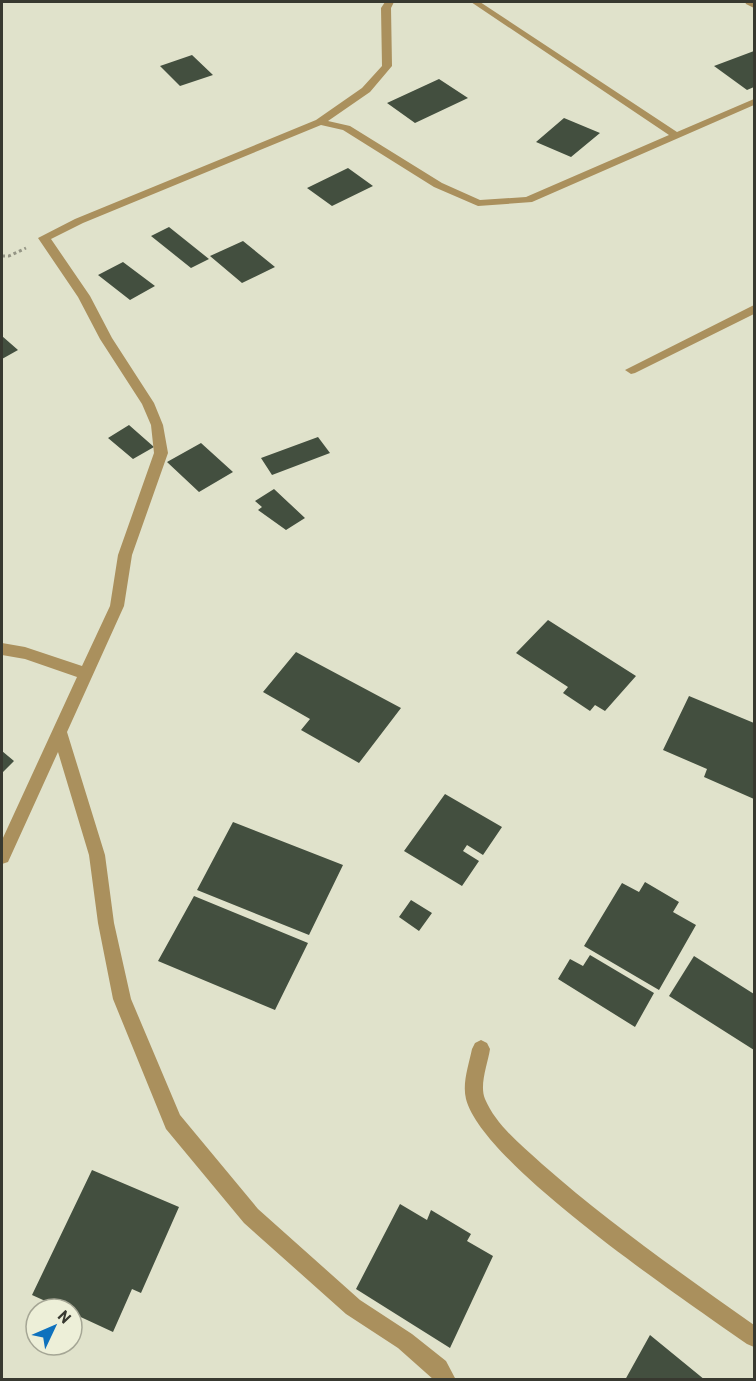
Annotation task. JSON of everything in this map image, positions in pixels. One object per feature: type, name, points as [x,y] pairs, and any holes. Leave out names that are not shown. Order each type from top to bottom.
[{"type":"street","points":[[2,857],[117,606],[125,555],[161,453],[157,425],[148,403],[106,339],[84,296],[44,238],[79,221],[320,122],[366,90],[387,66],[386,8],[389,2]]},
{"type":"street","points":[[475,2],[677,136]]},
{"type":"street","points":[[749,2],[754,5]]},
{"type":"street","points":[[320,122],[346,128],[438,185],[478,203],[528,200],[754,102]]},
{"type":"street","points":[[631,370],[754,309]]},
{"type":"street","points":[[2,649],[25,653],[87,674]]},
{"type":"street","points":[[60,733],[75,791],[97,855],[106,923],[122,999],[173,1122],[251,1216],[353,1307],[405,1341],[439,1368],[446,1380]]},
{"type":"street","points":[[481,1049],[474,1098],[486,1123],[510,1150],[632,1248],[754,1337]]},
{"type":"building","points":[[754,51],[754,87],[747,90],[714,66]]},
{"type":"building","points":[[192,55],[213,75],[180,86],[160,66]]},
{"type":"building","points":[[439,79],[468,98],[415,123],[387,103]]},
{"type":"building","points":[[564,118],[600,133],[571,157],[536,142]]},
{"type":"building","points":[[348,168],[373,186],[332,206],[307,188]]},
{"type":"building","points":[[169,227],[209,259],[191,268],[151,236]]},
{"type":"building","points":[[243,241],[275,267],[242,283],[210,256]]},
{"type":"building","points":[[123,262],[155,286],[130,300],[98,275]]},
{"type":"building","points":[[2,336],[18,350],[2,359]]},
{"type":"building","points":[[129,425],[154,447],[133,459],[108,438]]},
{"type":"building","points":[[318,437],[330,453],[272,475],[261,458]]},
{"type":"building","points":[[201,443],[233,472],[199,492],[167,462]]},
{"type":"building","points":[[274,489],[305,518],[286,530],[258,510],[262,507],[255,501]]},
{"type":"building","points":[[548,620],[636,676],[605,711],[595,705],[590,711],[563,693],[568,687],[516,653]]},
{"type":"building","points":[[296,652],[401,708],[359,763],[301,730],[310,719],[263,692]]},
{"type":"building","points":[[689,696],[754,723],[754,799],[704,777],[707,769],[663,750]]},
{"type":"building","points":[[2,751],[14,761],[2,773]]},
{"type":"building","points":[[445,794],[502,827],[483,855],[467,845],[463,851],[479,861],[462,886],[404,851]]},
{"type":"building","points":[[233,822],[343,865],[309,935],[197,890]]},
{"type":"building","points":[[645,882],[679,902],[673,912],[696,925],[659,990],[584,946],[622,883],[639,892]]},
{"type":"building","points":[[194,896],[308,943],[275,1010],[158,961]]},
{"type":"building","points":[[411,900],[432,913],[419,931],[399,917]]},
{"type":"building","points":[[590,955],[654,993],[635,1027],[558,979],[570,959],[583,966]]},
{"type":"building","points":[[694,956],[754,994],[754,1050],[669,996]]},
{"type":"building","points":[[92,1170],[179,1207],[141,1293],[132,1289],[113,1332],[84,1319],[84,1297],[36,1297],[32,1295]]},
{"type":"building","points":[[400,1204],[427,1220],[431,1210],[471,1234],[467,1241],[493,1256],[450,1348],[356,1289]]},
{"type":"building","points":[[650,1335],[705,1380],[625,1380]]}]
